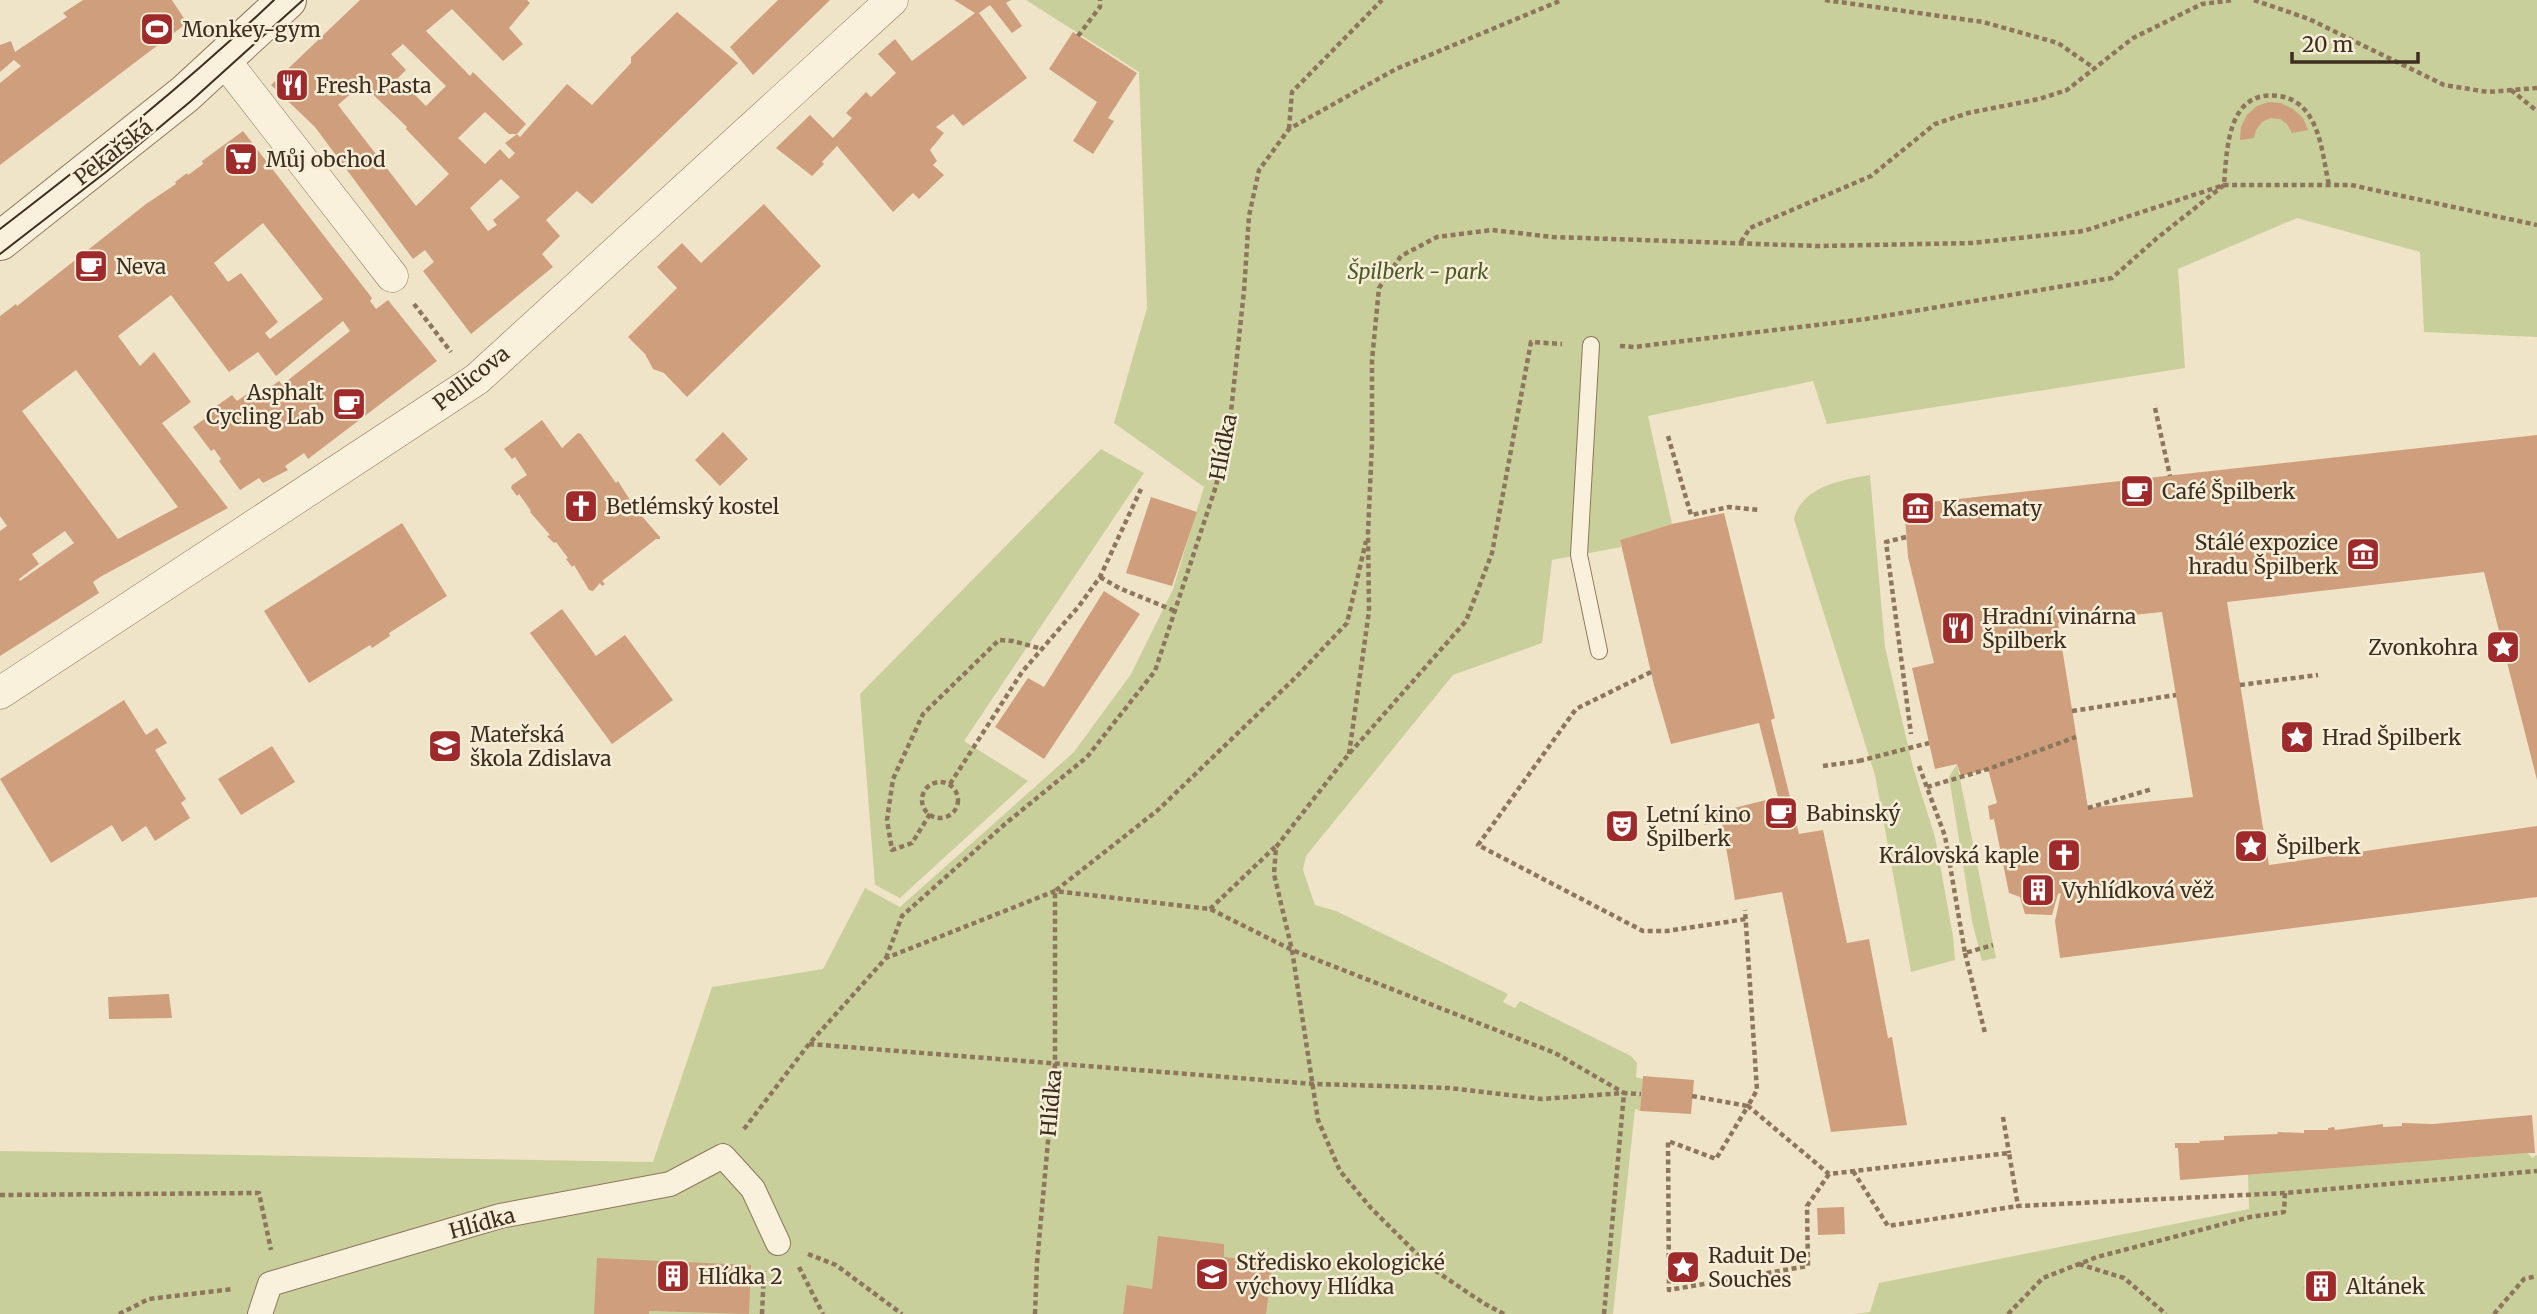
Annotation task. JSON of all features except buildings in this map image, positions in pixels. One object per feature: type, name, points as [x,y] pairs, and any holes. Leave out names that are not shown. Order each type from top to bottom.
[{"type":"street","name":"Pekařská","points":[[0,241],[126,143],[224,60],[288,0]]},
{"type":"street","name":"Pellicova","points":[[0,692],[477,379],[892,0]]},
{"type":"street","points":[[224,60],[392,276]]},
{"type":"street","points":[[723,1156],[753,1189],[778,1243]]},
{"type":"street","name":"Hlídka","points":[[274,1283],[500,1216],[670,1184],[723,1156]]},
{"type":"street","points":[[260,1314],[274,1283]]},
{"type":"lane","points":[[1591,345],[1579,555],[1599,651]]},
{"type":"path","points":[[1079,36],[1100,7],[1100,0]]},
{"type":"path","points":[[1289,129],[1292,92],[1382,0]]},
{"type":"path","name":"Hlídka","points":[[886,958],[902,916],[1004,824],[1087,757],[1154,671],[1216,486],[1230,421],[1249,216],[1259,170],[1289,129],[1396,69],[1562,0]]},
{"type":"path","points":[[1825,0],[1983,22],[2058,43],[2094,68]]},
{"type":"path","points":[[1741,242],[1750,228],[1871,176],[1935,124],[1968,113],[2039,99],[2067,90],[2133,38],[2202,2],[2234,0]]},
{"type":"path","points":[[2254,0],[2309,19],[2444,85],[2488,92],[2537,88]]},
{"type":"path","points":[[2511,90],[2537,111]]},
{"type":"path","points":[[1210,909],[1276,847],[1348,755],[1466,621],[1492,553],[1531,342],[1634,347],[1866,319],[2112,278],[2224,185],[2227,143],[2232,124],[2241,111],[2255,99],[2269,95],[2284,96],[2309,114],[2316,129],[2329,185]]},
{"type":"path","points":[[1348,755],[1369,611],[1372,360],[1379,288],[1401,256],[1437,237],[1492,230],[1553,237],[1818,246],[1972,243],[2084,230],[2224,185],[2351,185],[2537,225]]},
{"type":"path","points":[[392,276],[450,350]]},
{"type":"path","points":[[2155,408],[2170,476]]},
{"type":"path","points":[[1668,436],[1691,515],[1729,507],[1759,510]]},
{"type":"path","points":[[950,784],[1022,672],[1079,606],[1100,577],[1141,489]]},
{"type":"path","points":[[723,1156],[808,1044],[886,958],[1055,891],[1158,810],[1297,676],[1347,623],[1368,533]]},
{"type":"path","points":[[1906,537],[1886,542],[1911,734]]},
{"type":"path","points":[[1100,577],[1119,588],[1175,611]]},
{"type":"path","points":[[930,814],[912,843],[892,850],[887,820],[893,779],[923,714],[999,640],[1013,640],[1042,649]]},
{"type":"path","points":[[1651,672],[1576,709],[1478,845],[1643,931],[1667,931],[1745,919]]},
{"type":"path","points":[[2240,685],[2318,676]]},
{"type":"path","points":[[2072,711],[2176,695]]},
{"type":"path","points":[[1927,787],[1988,769],[2076,737]]},
{"type":"path","points":[[1823,766],[1859,761],[1929,743]]},
{"type":"path","points":[[1919,766],[1945,836],[1965,953],[1985,1033]]},
{"type":"path","points":[[932,783],[950,784],[957,793],[955,810],[946,817],[930,814],[922,803],[924,792],[932,783]]},
{"type":"path","points":[[2088,808],[2152,789]]},
{"type":"path","points":[[1276,847],[1274,874],[1292,950],[1318,1120],[1340,1171],[1371,1208],[1431,1268],[1504,1314]]},
{"type":"path","points":[[1055,891],[1210,909],[1292,950],[1556,1053],[1624,1093]]},
{"type":"path","name":"Hlídka","points":[[1035,1314],[1055,1064],[1055,891]]},
{"type":"path","points":[[1745,910],[1757,1090],[1716,1159],[1668,1141],[1669,1290],[1808,1266],[1807,1206],[1829,1174]]},
{"type":"path","points":[[1965,953],[1993,945]]},
{"type":"path","points":[[808,1044],[1314,1084],[1449,1088],[1542,1099],[1641,1094]]},
{"type":"path","points":[[1604,1314],[1624,1093]]},
{"type":"path","points":[[1692,1096],[1748,1106],[1829,1174],[2009,1153]]},
{"type":"path","points":[[2003,1117],[2018,1206]]},
{"type":"path","points":[[1853,1171],[1888,1226],[2018,1206],[2285,1193],[2537,1171]]},
{"type":"path","points":[[0,1195],[259,1193],[274,1283],[149,1299],[119,1314]]},
{"type":"path","points":[[2008,1314],[2043,1278],[2097,1257],[2237,1221],[2284,1212],[2285,1193]]},
{"type":"path","points":[[778,1243],[801,1268],[823,1314]]},
{"type":"path","points":[[778,1243],[836,1265],[902,1314]]},
{"type":"path","points":[[2078,1264],[2124,1278],[2165,1314]]},
{"type":"path","points":[[2494,1314],[2524,1279],[2537,1276]]},
{"type":"green space","name":"Špilberk - park","points":[[1026,0],[2537,0],[2537,337],[2424,332],[2420,252],[2297,218],[2178,269],[2185,368],[1827,424],[1813,381],[1648,416],[1672,524],[1620,540],[1621,547],[1552,560],[1542,643],[1453,675],[1306,856],[1303,870],[1315,905],[1336,911],[1508,994],[1503,1002],[1515,1008],[1520,1001],[1631,1056],[1637,1063],[1636,1077],[1643,1079],[1640,1111],[1635,1109],[1613,1314],[0,1314],[0,1151],[653,1162],[712,987],[823,969],[865,888],[900,907],[1074,752],[1131,674],[1173,589],[1204,487],[1114,423],[1147,308],[1139,72]]},
{"type":"green space","points":[[1101,449],[1144,473],[964,741],[1028,781],[900,898],[875,885],[860,694]]},
{"type":"green space","points":[[1870,475],[1885,647],[1913,767],[1935,837],[1955,960],[1911,972],[1875,775],[1794,519],[1798,508],[1814,492],[1836,482]]},
{"type":"green space","points":[[1957,764],[1996,958],[1982,961],[1972,921],[1949,777]]},
{"type":"green space","points":[[2528,1153],[2532,1158],[2537,1155],[2537,1314],[1855,1314],[1870,1312],[1879,1283],[2249,1209],[2248,1174]]},
{"type":"tram line","points":[[0,229],[140,118],[208,61],[274,0]]},
{"type":"tram line","points":[[0,254],[106,172],[191,101],[303,0]]},
{"type":"place","name":"Monkey-gym","points":[[157,29]]},
{"type":"place","name":"Fresh Pasta","points":[[292,85]]},
{"type":"place","name":"Můj obchod","points":[[241,159]]},
{"type":"place","name":"Neva","points":[[91,266]]},
{"type":"place","name":"Asphalt Cycling Lab","points":[[349,404]]},
{"type":"place","name":"Café Špilberk","points":[[2137,491]]},
{"type":"place","name":"Betlémský kostel","points":[[581,506]]},
{"type":"place","name":"Kasematy","points":[[1918,508]]},
{"type":"place","name":"Stálé expozice hradu Špilberk","points":[[2363,554]]},
{"type":"place","name":"Hradní vinárna Špilberk","points":[[1958,628]]},
{"type":"place","name":"Zvonkohra","points":[[2503,647]]},
{"type":"place","name":"Hrad Špilberk","points":[[2297,737]]},
{"type":"place","name":"Mateřská škola Zdislava","points":[[445,746]]},
{"type":"place","name":"Babinský","points":[[1781,813]]},
{"type":"place","name":"Letní kino Špilberk","points":[[1622,826]]},
{"type":"place","name":"Špilberk","points":[[2251,846]]},
{"type":"place","name":"Královská kaple","points":[[2064,855]]},
{"type":"place","name":"Vyhlídková věž","points":[[2038,890]]},
{"type":"place","name":"Raduit De Souches","points":[[1683,1267]]},
{"type":"place","name":"Středisko ekologické výchovy Hlídka","points":[[1212,1274]]},
{"type":"place","name":"Hlídka 2","points":[[673,1276]]},
{"type":"place","name":"Altánek","points":[[2321,1286]]}]
